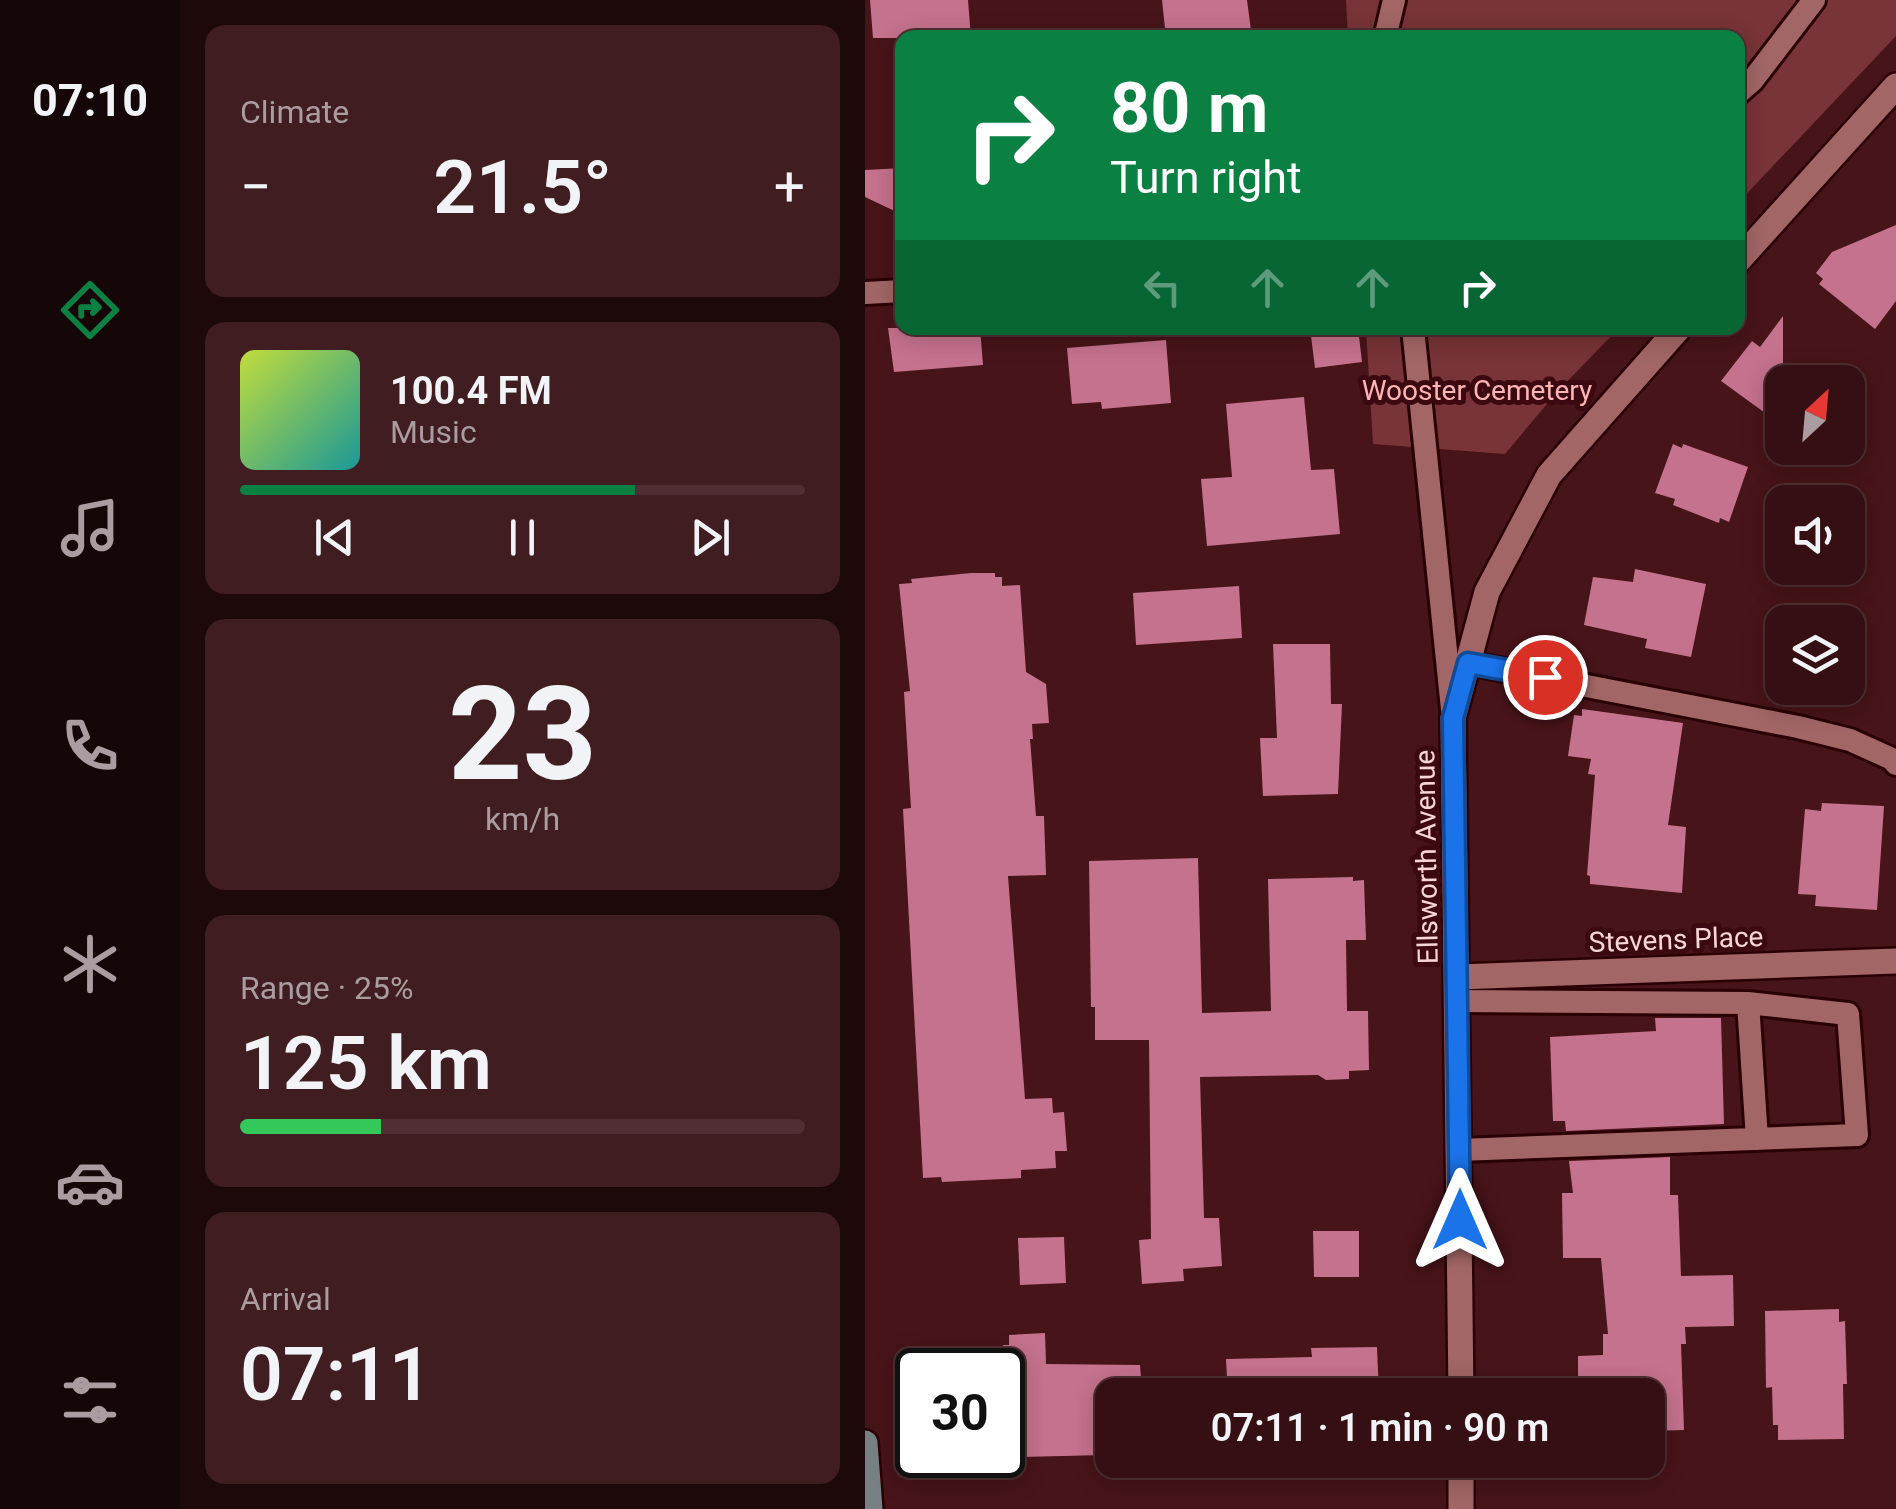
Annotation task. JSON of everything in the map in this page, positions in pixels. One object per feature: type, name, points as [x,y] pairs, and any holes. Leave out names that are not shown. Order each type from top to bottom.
[{"type":"street","points":[[1745,253],[1896,86]]},
{"type":"street","name":"Ellsworth Avenue","points":[[1461,1378],[1453,718],[1487,592],[1549,476],[1673,335]]},
{"type":"street","name":"Stevens Place","points":[[1458,989],[1896,960]]},
{"type":"street","points":[[865,1444],[870,1509]]},
{"type":"street","points":[[1461,1478],[1461,1509]]},
{"type":"lane","points":[[1385,0],[1385,30]]},
{"type":"lane","points":[[1387,30],[1394,0]]},
{"type":"lane","points":[[1745,88],[1814,0]]},
{"type":"lane","points":[[865,293],[895,291]]},
{"type":"lane","points":[[1414,335],[1453,718]]},
{"type":"lane","points":[[1468,663],[1797,727],[1850,740],[1896,764]]},
{"type":"lane","points":[[1458,989],[1749,1003],[1849,1014],[1857,1134],[1459,1150]]},
{"type":"lane","points":[[1749,1003],[1757,1138]]},
{"type":"green space","points":[[1346,0],[1896,0],[1896,36],[1745,196],[1745,30],[1348,30]]},
{"type":"green space","name":"Wooster Cemetery","points":[[1366,335],[1612,335],[1505,454],[1373,444]]},
{"type":"building","points":[[870,0],[968,0],[970,30],[895,30],[895,38],[873,38]]},
{"type":"building","points":[[1162,0],[1247,0],[1251,30],[1165,30]]},
{"type":"building","points":[[895,168],[895,211],[865,197],[865,170]]},
{"type":"building","points":[[1896,225],[1896,301],[1875,329],[1819,284],[1823,279],[1816,273],[1832,252]]},
{"type":"building","points":[[1783,316],[1783,365],[1765,365],[1765,413],[1721,381],[1752,341],[1760,347]]},
{"type":"building","points":[[888,328],[895,328],[895,335],[981,335],[983,365],[894,372]]},
{"type":"building","points":[[1311,335],[1359,335],[1362,362],[1315,368]]},
{"type":"building","points":[[1166,340],[1171,403],[1102,409],[1101,402],[1072,404],[1067,348]]},
{"type":"building","points":[[1304,397],[1311,470],[1334,469],[1340,534],[1207,546],[1201,479],[1232,477],[1226,404]]},
{"type":"building","points":[[1673,444],[1748,467],[1729,522],[1720,518],[1719,523],[1673,505],[1675,499],[1655,493]]},
{"type":"building","points":[[1635,569],[1706,584],[1691,657],[1645,648],[1647,639],[1584,625],[1593,577],[1633,582]]},
{"type":"building","points":[[995,573],[995,577],[1002,577],[1002,586],[1020,585],[1026,672],[1046,684],[1049,723],[1032,724],[1030,739],[1036,816],[1044,816],[1046,875],[1008,876],[1025,1099],[1052,1098],[1053,1113],[1064,1112],[1067,1151],[1055,1151],[1056,1168],[1021,1170],[1021,1178],[942,1182],[941,1177],[923,1178],[903,809],[911,808],[904,692],[910,691],[899,584],[912,583],[911,579]]},
{"type":"building","points":[[1239,586],[1242,638],[1136,645],[1133,593]]},
{"type":"building","points":[[1273,644],[1330,644],[1331,704],[1342,704],[1338,794],[1263,796],[1260,738],[1277,738]]},
{"type":"building","points":[[1582,709],[1683,723],[1668,825],[1686,827],[1682,893],[1590,884],[1587,875],[1595,775],[1588,774],[1591,759],[1568,756],[1574,715],[1582,716]]},
{"type":"building","points":[[1822,803],[1884,806],[1877,910],[1815,906],[1816,895],[1798,894],[1805,809],[1821,811]]},
{"type":"building","points":[[1198,858],[1202,1013],[1271,1011],[1268,879],[1364,880],[1366,940],[1346,940],[1347,1011],[1368,1011],[1369,1070],[1349,1071],[1349,1079],[1326,1080],[1318,1075],[1200,1077],[1204,1218],[1219,1218],[1222,1266],[1183,1269],[1184,1281],[1142,1284],[1139,1240],[1151,1239],[1149,1040],[1095,1040],[1089,861]]},
{"type":"building","points":[[1655,1018],[1721,1018],[1724,1124],[1566,1131],[1565,1121],[1553,1121],[1550,1037],[1656,1031]]},
{"type":"building","points":[[1670,1157],[1670,1195],[1678,1195],[1681,1276],[1733,1275],[1734,1326],[1685,1327],[1686,1344],[1681,1344],[1684,1430],[1665,1431],[1665,1378],[1578,1378],[1578,1356],[1603,1355],[1603,1334],[1608,1334],[1601,1258],[1563,1258],[1562,1193],[1573,1193],[1569,1161]]},
{"type":"building","points":[[1313,1231],[1359,1231],[1359,1277],[1314,1277]]},
{"type":"building","points":[[1064,1237],[1066,1283],[1020,1285],[1018,1238]]},
{"type":"building","points":[[1839,1309],[1839,1322],[1845,1321],[1844,1439],[1778,1440],[1778,1425],[1773,1425],[1772,1387],[1766,1388],[1765,1311]]},
{"type":"building","points":[[1045,1333],[1046,1364],[1140,1365],[1141,1378],[1095,1378],[1095,1455],[1025,1457],[1025,1348],[1003,1348],[1009,1345],[1009,1335]]},
{"type":"building","points":[[1377,1347],[1378,1378],[1227,1378],[1226,1359],[1312,1357],[1311,1348]]},
{"type":"route","points":[[1460,1220],[1453,718],[1468,663],[1545,677]]}]
